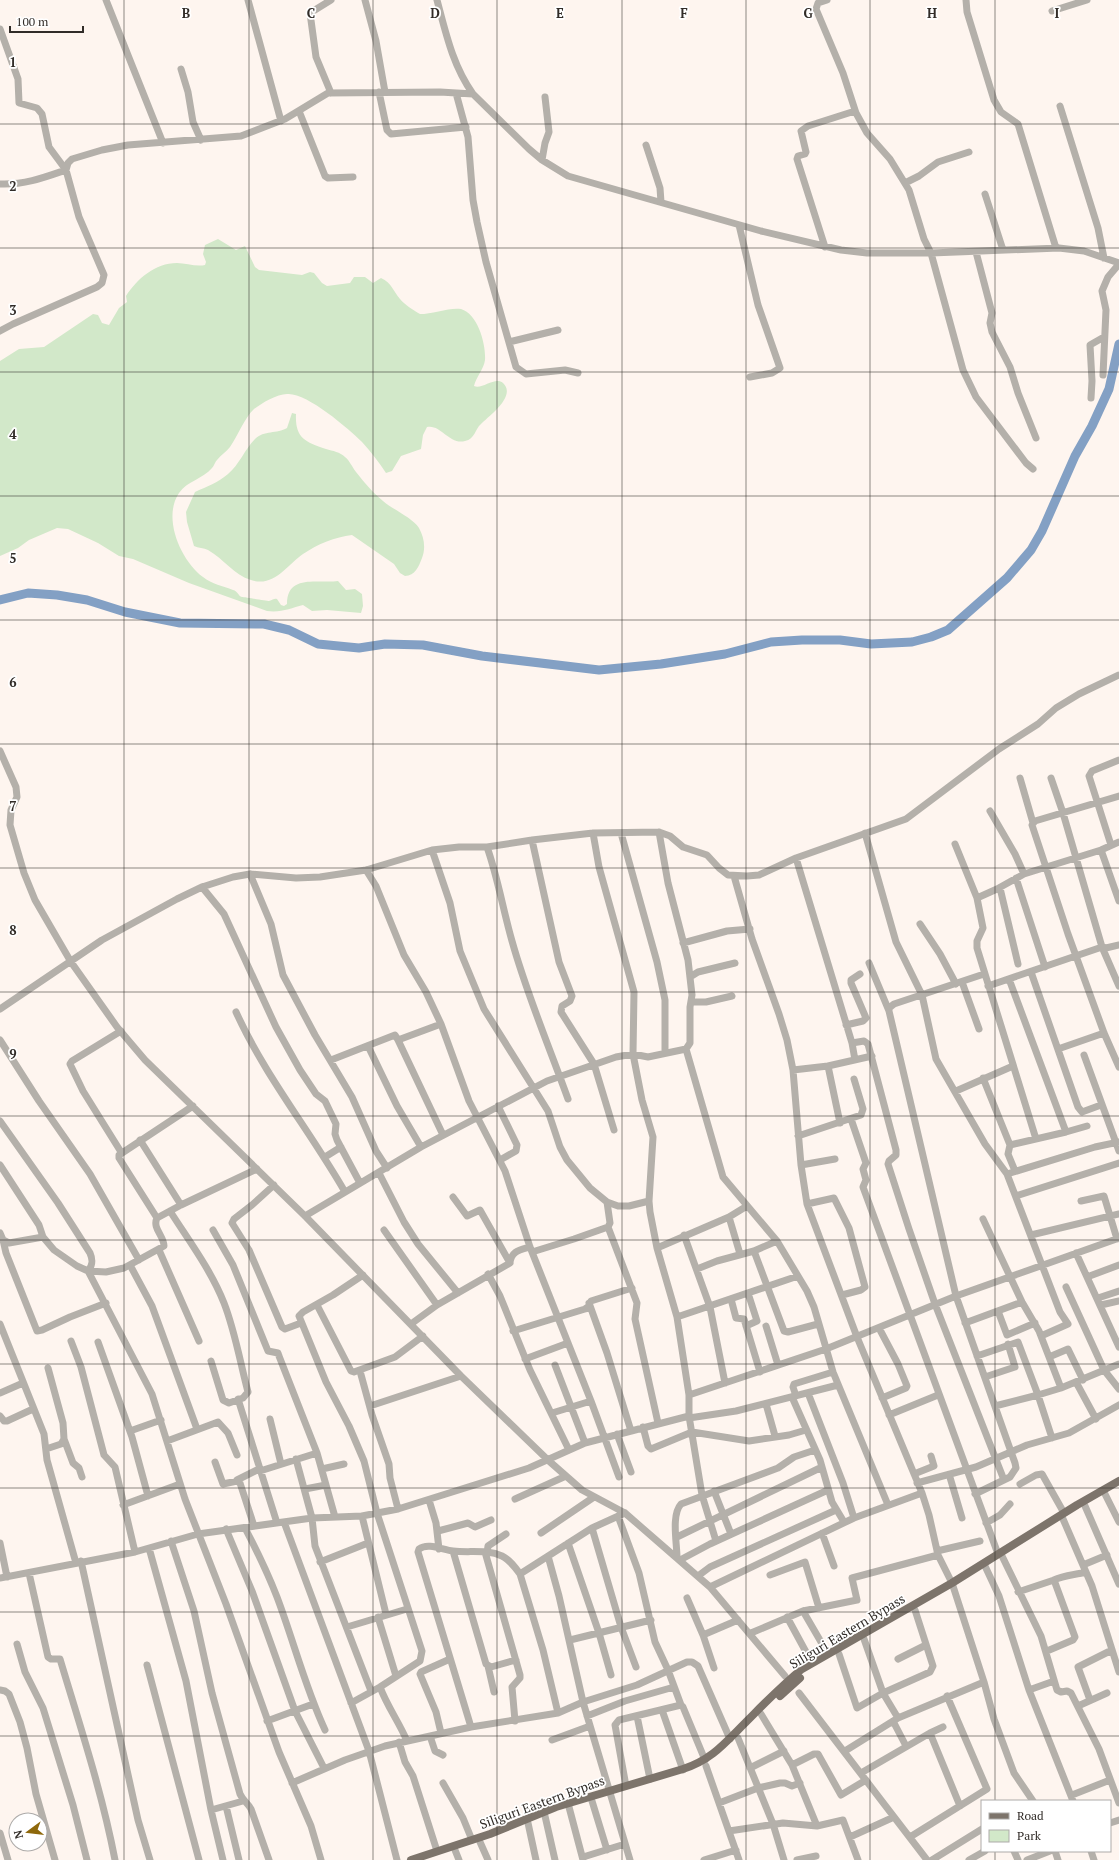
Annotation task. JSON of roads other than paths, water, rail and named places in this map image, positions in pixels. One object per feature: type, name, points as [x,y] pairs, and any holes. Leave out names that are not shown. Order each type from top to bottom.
[{"type":"main road","name":"Siliguri Eastern Bypass","points":[[425,1860],[455,1850],[556,1807],[688,1773],[706,1763],[761,1714],[789,1681],[839,1654],[914,1610],[952,1584],[1119,1481]]},
{"type":"main road","name":"Siliguri Eastern Bypass","points":[[1064,1516],[1085,1506],[1119,1486]]},
{"type":"main road","name":"Siliguri Eastern Bypass","points":[[734,1738],[789,1681],[812,1663],[985,1566],[1000,1555]]},
{"type":"main road","name":"Siliguri Eastern Bypass","points":[[411,1860],[437,1851],[476,1841],[592,1800],[626,1786],[706,1763]]},
{"type":"street","points":[[106,0],[162,143]]},
{"type":"street","points":[[248,0],[281,121]]},
{"type":"street","points":[[331,93],[316,57],[310,13],[332,0]]},
{"type":"street","points":[[365,0],[376,41],[387,130],[391,134],[466,126]]},
{"type":"street","points":[[437,0],[452,55],[458,71],[474,94],[505,127],[542,160],[574,178],[738,225],[824,246],[867,253],[976,252],[1056,248],[1074,249],[1119,263],[1108,277],[1102,291],[1106,310],[1103,375]]},
{"type":"street","points":[[827,0],[818,3],[816,9],[843,73],[855,110],[867,133],[890,159],[913,199],[924,239],[931,253],[960,363],[969,384],[989,415],[1026,463],[1033,469]]},
{"type":"street","points":[[966,0],[967,12],[972,31],[994,100],[1001,112],[1018,124],[1056,248]]},
{"type":"street","points":[[1052,11],[1087,0]]},
{"type":"street","points":[[0,30],[18,79],[19,103],[37,108],[40,111],[49,146],[66,170],[76,211],[103,271],[104,279],[100,285],[87,292],[0,331]]},
{"type":"street","points":[[181,69],[188,92],[193,122],[201,140]]},
{"type":"street","points":[[66,170],[68,163],[72,159],[95,152],[128,145],[241,136],[281,121],[321,97],[331,93],[382,92],[474,94]]},
{"type":"street","points":[[456,93],[466,126],[477,222],[486,262],[516,367],[521,372],[526,374],[564,370],[578,373]]},
{"type":"street","points":[[542,160],[545,143],[549,132],[545,97]]},
{"type":"street","points":[[1060,106],[1098,228],[1104,258]]},
{"type":"street","points":[[824,246],[797,159],[798,156],[805,154],[806,152],[801,131],[808,126],[855,110]]},
{"type":"street","points":[[299,111],[325,176],[328,178],[353,177]]},
{"type":"street","points":[[646,145],[658,182],[661,202]]},
{"type":"street","points":[[904,183],[919,176],[938,162],[969,152]]},
{"type":"street","points":[[0,184],[28,183],[66,170]]},
{"type":"street","points":[[985,194],[1003,250]]},
{"type":"street","points":[[738,225],[744,254],[758,305],[780,368],[777,372],[750,378]]},
{"type":"street","points":[[976,252],[992,313],[990,323],[992,332],[1010,367],[1018,393],[1036,438]]},
{"type":"street","points":[[509,342],[558,330]]},
{"type":"street","points":[[1090,398],[1092,381],[1090,345],[1104,338]]},
{"type":"street","points":[[0,1010],[102,940],[202,887],[233,877],[250,874],[306,878],[337,875],[366,870],[432,850],[459,847],[487,847],[593,833],[659,832],[670,836],[684,847],[707,855],[719,868],[728,874],[734,876],[759,875],[796,858],[864,833],[906,820],[999,749],[1038,724],[1056,708],[1079,694],[1119,675]]},
{"type":"street","points":[[0,751],[17,792],[9,817],[10,825],[20,861],[35,900],[71,962],[121,1031],[145,1060],[258,1169],[461,1376],[549,1461],[582,1490],[611,1504],[625,1513],[710,1587],[799,1693],[845,1751],[927,1860]]},
{"type":"street","points":[[1111,846],[1090,780],[1090,774],[1119,760]]},
{"type":"street","points":[[1020,778],[1033,822],[1032,825],[1046,868],[1104,1033],[1119,1067]]},
{"type":"street","points":[[1051,778],[1063,813],[1102,947],[1119,986]]},
{"type":"street","points":[[1033,822],[1119,796]]},
{"type":"street","points":[[990,811],[1015,854],[1024,874]]},
{"type":"street","points":[[305,1216],[379,1173],[420,1147],[534,1087],[560,1076],[616,1057],[634,1054],[641,1057],[648,1057],[686,1048],[690,1043],[692,995],[690,977],[668,883],[659,832]]},
{"type":"street","points":[[593,833],[599,867],[634,992],[634,1054],[642,1100],[653,1137],[649,1201],[657,1248],[677,1317],[689,1395],[689,1417],[702,1495],[716,1541]]},
{"type":"street","points":[[621,833],[657,962],[665,1000],[665,1052]]},
{"type":"street","points":[[864,833],[896,942],[922,995],[936,1059],[956,1091],[985,1144],[1007,1174],[1060,1312],[1068,1324],[1041,1336]]},
{"type":"street","points":[[532,840],[559,962],[572,996],[570,1001],[562,1006],[561,1012],[594,1064],[614,1130]]},
{"type":"street","points":[[977,898],[1000,888],[1024,874],[1101,850],[1119,842]]},
{"type":"street","points":[[955,844],[977,898],[976,902],[983,928],[976,944],[1036,1139]]},
{"type":"street","points":[[487,847],[496,873],[512,941],[535,1012],[568,1099]]},
{"type":"street","points":[[432,850],[450,903],[460,951],[484,1008],[548,1111],[560,1147],[568,1160],[590,1188],[607,1202],[618,1206],[629,1206],[649,1201]]},
{"type":"street","points":[[1101,850],[1119,901]]},
{"type":"street","points":[[796,858],[852,1042],[855,1060]]},
{"type":"street","points":[[366,870],[376,886],[404,955],[426,992],[441,1024],[469,1101],[500,1160],[508,1179],[531,1249],[591,1401],[619,1477]]},
{"type":"street","points":[[250,874],[270,924],[284,975],[315,1035],[352,1097],[376,1151],[387,1168]]},
{"type":"street","points":[[734,876],[750,929],[780,1014],[793,1070],[801,1165],[807,1204],[857,1337],[922,1493],[929,1515],[937,1553],[952,1584],[984,1682],[994,1719],[1014,1773],[1031,1800]]},
{"type":"street","points":[[1016,878],[1045,967]]},
{"type":"street","points":[[202,887],[224,914],[276,1027],[316,1094],[325,1102],[336,1124],[335,1134],[360,1183]]},
{"type":"street","points":[[1000,888],[1018,964]]},
{"type":"street","points":[[920,924],[959,983],[979,1029]]},
{"type":"street","points":[[683,943],[727,932],[750,929]]},
{"type":"street","points":[[988,986],[1076,955],[1102,947],[1106,948],[1119,944]]},
{"type":"street","points":[[690,977],[698,972],[734,963]]},
{"type":"street","points":[[869,963],[889,1011],[956,1296],[1016,1468],[1010,1477],[975,1494]]},
{"type":"street","points":[[1031,972],[1080,1111],[1082,1112],[1101,1105]]},
{"type":"street","points":[[846,1025],[863,1021],[866,1018],[851,983],[851,980],[860,974]]},
{"type":"street","points":[[889,1011],[889,1008],[894,1004],[984,974]]},
{"type":"street","points":[[1009,979],[1066,1132]]},
{"type":"street","points":[[691,1002],[706,1002],[732,996]]},
{"type":"street","points":[[236,1012],[258,1056],[306,1131],[325,1157],[345,1192]]},
{"type":"street","points":[[398,1040],[441,1024]]},
{"type":"street","points":[[121,1031],[72,1060],[70,1064],[83,1091],[121,1152]]},
{"type":"street","points":[[1058,1049],[1104,1033]]},
{"type":"street","points":[[331,1060],[394,1035],[398,1040],[443,1135]]},
{"type":"street","points":[[0,1040],[39,1101],[90,1174],[139,1260]]},
{"type":"street","points":[[852,1042],[866,1042],[872,1056],[896,1150],[896,1155],[889,1161],[889,1167],[935,1304],[1004,1480]]},
{"type":"street","points":[[368,1046],[397,1106],[420,1147]]},
{"type":"street","points":[[686,1048],[723,1177],[777,1241],[807,1291],[832,1372],[888,1505]]},
{"type":"street","points":[[1084,1055],[1101,1105],[1118,1142],[1119,1151]]},
{"type":"street","points":[[793,1070],[828,1066],[872,1056]]},
{"type":"street","points":[[828,1066],[840,1123]]},
{"type":"street","points":[[956,1091],[1013,1066]]},
{"type":"street","points":[[983,1078],[1010,1145],[1008,1154],[1016,1171]]},
{"type":"street","points":[[798,1136],[851,1119],[863,1112],[854,1079]]},
{"type":"street","points":[[0,1165],[39,1225],[43,1237],[54,1250],[77,1266],[88,1271],[106,1272],[130,1265],[159,1250],[164,1246],[164,1242],[156,1226],[157,1218],[119,1158],[119,1155],[121,1152],[193,1106]]},
{"type":"street","points":[[498,1106],[517,1145],[516,1150],[500,1160]]},
{"type":"street","points":[[851,1119],[866,1163],[863,1166],[866,1180],[863,1188],[986,1524],[1018,1592],[1041,1636],[1047,1651],[1054,1681],[1058,1691],[1071,1693],[1099,1749],[1110,1780],[1116,1789],[1119,1803]]},
{"type":"street","points":[[0,1121],[58,1203],[90,1253],[92,1261],[91,1267],[88,1271]]},
{"type":"street","points":[[1010,1145],[1087,1126]]},
{"type":"street","points":[[140,1140],[181,1205]]},
{"type":"street","points":[[1007,1174],[1095,1147],[1118,1142]]},
{"type":"street","points":[[325,1157],[341,1147]]},
{"type":"street","points":[[801,1165],[835,1159]]},
{"type":"street","points":[[1016,1196],[1119,1163]]},
{"type":"street","points":[[157,1218],[181,1205],[258,1169]]},
{"type":"street","points":[[379,1173],[404,1222],[418,1244],[458,1294]]},
{"type":"street","points":[[274,1185],[252,1206],[234,1219],[232,1223],[249,1250],[282,1327],[285,1329],[301,1323]]},
{"type":"street","points":[[689,1395],[826,1349],[956,1296],[1118,1238],[1104,1196],[1081,1200]]},
{"type":"street","points":[[453,1197],[467,1216],[480,1210],[510,1263]]},
{"type":"street","points":[[807,1204],[834,1198],[848,1228],[865,1287],[862,1290],[842,1295]]},
{"type":"street","points":[[607,1202],[610,1222],[608,1227],[637,1303],[635,1319],[658,1423]]},
{"type":"street","points":[[657,1248],[684,1235],[729,1217],[747,1206]]},
{"type":"street","points":[[170,1211],[214,1282],[229,1318],[248,1392],[243,1398],[229,1403],[223,1400],[211,1361]]},
{"type":"street","points":[[1031,1235],[1119,1214]]},
{"type":"street","points":[[729,1217],[740,1254]]},
{"type":"street","points":[[983,1218],[1022,1302],[1041,1336],[1060,1388]]},
{"type":"street","points":[[510,1263],[510,1257],[513,1253],[574,1239],[608,1227]]},
{"type":"street","points":[[213,1230],[232,1265],[268,1351],[270,1353],[278,1353],[317,1453],[334,1517]]},
{"type":"street","points":[[384,1230],[437,1305]]},
{"type":"street","points":[[684,1235],[710,1306],[725,1383]]},
{"type":"street","points":[[2,1237],[8,1243],[43,1237]]},
{"type":"street","points":[[2,1237],[8,1259],[37,1331],[106,1303]]},
{"type":"street","points":[[697,1269],[717,1261],[754,1251],[777,1241]]},
{"type":"street","points":[[159,1250],[199,1341]]},
{"type":"street","points":[[754,1251],[786,1332],[818,1324]]},
{"type":"street","points":[[1076,1253],[1116,1332],[1119,1346]]},
{"type":"street","points":[[411,1324],[437,1305],[458,1294],[488,1274],[510,1263]]},
{"type":"street","points":[[130,1265],[152,1306],[197,1429]]},
{"type":"street","points":[[1087,1277],[1119,1265]]},
{"type":"street","points":[[88,1271],[152,1394],[180,1484],[198,1534],[229,1611],[267,1721],[311,1826],[321,1860]]},
{"type":"street","points":[[488,1274],[500,1296],[525,1359],[569,1450]]},
{"type":"street","points":[[351,1703],[380,1687],[420,1661],[422,1657],[422,1651],[407,1609],[377,1513],[364,1461],[358,1444],[326,1382],[299,1316],[301,1313],[317,1305],[363,1275]]},
{"type":"street","points":[[677,1317],[798,1276]]},
{"type":"street","points":[[1066,1287],[1104,1370],[1119,1389]]},
{"type":"street","points":[[513,1331],[585,1309],[588,1307],[589,1303],[632,1288]]},
{"type":"street","points":[[1098,1298],[1119,1291]]},
{"type":"street","points":[[746,1326],[758,1321],[748,1294]]},
{"type":"street","points":[[731,1299],[736,1318],[743,1318],[760,1372]]},
{"type":"street","points":[[1101,1305],[1119,1301]]},
{"type":"street","points":[[965,1323],[1022,1302]]},
{"type":"street","points":[[589,1303],[607,1353],[631,1431]]},
{"type":"street","points":[[317,1305],[351,1371],[360,1371],[395,1357],[422,1336]]},
{"type":"street","points":[[998,1311],[1007,1335],[1035,1323]]},
{"type":"street","points":[[0,1324],[46,1440],[47,1460],[79,1562],[138,1820],[150,1860]]},
{"type":"street","points":[[766,1326],[778,1365]]},
{"type":"street","points":[[879,1328],[898,1364],[907,1386],[906,1388],[882,1398]]},
{"type":"street","points":[[72,1341],[81,1367],[104,1455],[115,1467],[135,1552]]},
{"type":"street","points":[[98,1342],[130,1431],[148,1496]]},
{"type":"street","points":[[977,1356],[1008,1344],[1016,1342],[1020,1344],[1052,1438]]},
{"type":"street","points":[[525,1359],[568,1343]]},
{"type":"street","points":[[984,1377],[1015,1367],[1008,1344]]},
{"type":"street","points":[[1049,1357],[1068,1349],[1079,1381],[1096,1419]]},
{"type":"street","points":[[995,1406],[1060,1388],[1119,1364]]},
{"type":"street","points":[[554,1365],[585,1443]]},
{"type":"street","points":[[48,1368],[63,1423],[64,1439],[70,1459],[79,1468],[82,1477]]},
{"type":"street","points":[[360,1371],[389,1464],[390,1478],[398,1509]]},
{"type":"street","points":[[832,1372],[794,1384],[793,1387],[794,1397],[822,1467],[828,1490],[836,1510],[844,1522]]},
{"type":"street","points":[[370,1406],[461,1376]]},
{"type":"street","points":[[0,1393],[23,1383]]},
{"type":"street","points":[[0,1543],[3,1577],[135,1552],[198,1534],[226,1529],[246,1528],[312,1518],[362,1516],[398,1509],[429,1500],[549,1461],[585,1443],[617,1434],[658,1423],[689,1417],[725,1414],[838,1385]]},
{"type":"street","points":[[808,1393],[843,1483],[854,1518]]},
{"type":"street","points":[[889,1415],[938,1395]]},
{"type":"street","points":[[238,1399],[260,1471],[370,1751],[397,1860]]},
{"type":"street","points":[[552,1413],[591,1401]]},
{"type":"street","points":[[766,1404],[775,1436]]},
{"type":"street","points":[[917,1483],[966,1470],[1010,1452],[1069,1433],[1119,1405]]},
{"type":"street","points":[[0,1416],[4,1421],[33,1409]]},
{"type":"street","points":[[270,1419],[281,1464]]},
{"type":"street","points":[[130,1431],[161,1420]]},
{"type":"street","points":[[167,1441],[216,1422],[221,1424],[228,1433],[237,1455]]},
{"type":"street","points":[[643,1427],[648,1446],[651,1448],[692,1432],[744,1440],[758,1440],[775,1436],[790,1435],[806,1430]]},
{"type":"street","points":[[617,1434],[631,1472]]},
{"type":"street","points":[[46,1449],[61,1444],[64,1439]]},
{"type":"street","points":[[679,1559],[676,1509],[681,1504],[778,1468],[794,1457],[815,1450]]},
{"type":"street","points":[[237,1480],[259,1469],[260,1471],[317,1453]]},
{"type":"street","points":[[914,1474],[934,1466],[931,1456]]},
{"type":"street","points":[[296,1459],[312,1518],[314,1546],[371,1691]]},
{"type":"street","points":[[215,1462],[223,1484],[237,1481],[240,1483],[254,1526]]},
{"type":"street","points":[[322,1469],[344,1464]]},
{"type":"street","points":[[677,1537],[822,1467]]},
{"type":"street","points":[[949,1474],[962,1518]]},
{"type":"street","points":[[1020,1484],[1036,1475],[1042,1474],[1064,1516],[1085,1568],[1119,1672]]},
{"type":"street","points":[[515,1499],[566,1476]]},
{"type":"street","points":[[123,1505],[180,1484]]},
{"type":"street","points":[[304,1489],[326,1485]]},
{"type":"street","points":[[679,1559],[828,1490]]},
{"type":"street","points":[[714,1491],[731,1534]]},
{"type":"street","points":[[710,1587],[844,1522],[922,1493]]},
{"type":"street","points":[[1105,1494],[1119,1522]]},
{"type":"street","points":[[541,1533],[594,1497]]},
{"type":"street","points":[[429,1500],[438,1531],[439,1549]]},
{"type":"street","points":[[986,1524],[1000,1515],[1010,1504]]},
{"type":"street","points":[[1085,1506],[1119,1584]]},
{"type":"street","points":[[698,1576],[710,1567],[836,1510]]},
{"type":"street","points":[[520,1574],[592,1528],[625,1513]]},
{"type":"street","points":[[362,1516],[386,1614]]},
{"type":"street","points":[[618,1516],[639,1573],[655,1642],[706,1763],[739,1860]]},
{"type":"street","points":[[438,1531],[468,1523],[475,1527],[491,1520]]},
{"type":"street","points":[[246,1528],[277,1598],[313,1704],[325,1730]]},
{"type":"street","points":[[592,1528],[622,1627],[636,1667]]},
{"type":"street","points":[[226,1529],[252,1591],[296,1711],[324,1768]]},
{"type":"street","points":[[822,1533],[834,1566]]},
{"type":"street","points":[[506,1534],[488,1546],[486,1552],[520,1678],[512,1687],[515,1721]]},
{"type":"street","points":[[750,1634],[803,1611],[857,1600],[852,1578],[980,1541]]},
{"type":"street","points":[[171,1542],[194,1612],[212,1693],[243,1801]]},
{"type":"street","points":[[320,1562],[368,1543]]},
{"type":"street","points":[[568,1543],[599,1632],[611,1675]]},
{"type":"street","points":[[471,1727],[418,1552],[419,1549],[425,1546],[453,1551],[486,1552],[503,1557],[512,1563],[520,1574],[543,1650],[558,1713]]},
{"type":"street","points":[[148,1548],[186,1681],[211,1810],[223,1860]]},
{"type":"street","points":[[453,1551],[484,1657],[488,1666],[494,1692]]},
{"type":"street","points":[[1018,1592],[1054,1580],[1064,1575],[1072,1576],[1107,1555]]},
{"type":"street","points":[[548,1556],[570,1640],[590,1726],[630,1860]]},
{"type":"street","points":[[770,1575],[806,1562],[819,1608]]},
{"type":"street","points":[[985,1566],[999,1596],[1029,1690],[1073,1798],[1110,1780]]},
{"type":"street","points":[[29,1573],[48,1657],[51,1659],[60,1659],[99,1789],[115,1860]]},
{"type":"street","points":[[1047,1651],[1073,1640],[1075,1637],[1054,1580]]},
{"type":"street","points":[[687,1598],[703,1635],[714,1668]]},
{"type":"street","points":[[346,1627],[407,1609]]},
{"type":"street","points":[[839,1654],[857,1708],[883,1693],[931,1671],[933,1666],[914,1610]]},
{"type":"street","points":[[803,1611],[828,1654]]},
{"type":"street","points":[[378,1617],[396,1676]]},
{"type":"street","points":[[787,1617],[812,1663]]},
{"type":"street","points":[[570,1640],[651,1620]]},
{"type":"street","points":[[703,1635],[738,1620]]},
{"type":"street","points":[[864,1639],[883,1693],[896,1719],[906,1746]]},
{"type":"street","points":[[17,1644],[25,1672],[43,1708],[73,1805],[87,1860]]},
{"type":"street","points":[[898,1659],[926,1645]]},
{"type":"street","points":[[1090,1700],[1078,1667],[1112,1650]]},
{"type":"street","points":[[441,1733],[436,1712],[420,1674],[421,1672],[450,1659]]},
{"type":"street","points":[[488,1666],[516,1660]]},
{"type":"street","points":[[292,1783],[324,1768],[370,1751],[403,1741],[471,1727],[558,1713],[584,1702],[637,1685],[687,1662],[692,1662],[698,1666],[750,1768],[773,1824],[784,1860]]},
{"type":"street","points":[[147,1665],[198,1860]]},
{"type":"street","points":[[1029,1690],[1054,1681]]},
{"type":"street","points":[[845,1751],[896,1719],[946,1696],[984,1682]]},
{"type":"street","points":[[380,1687],[387,1705],[400,1724],[405,1762],[413,1776],[437,1851]]},
{"type":"street","points":[[588,1716],[626,1701],[674,1687]]},
{"type":"street","points":[[0,1690],[9,1694],[20,1722],[38,1802],[55,1860]]},
{"type":"street","points":[[1078,1706],[1107,1693]]},
{"type":"street","points":[[910,1837],[987,1788],[946,1696]]},
{"type":"street","points":[[267,1721],[313,1704]]},
{"type":"street","points":[[626,1786],[616,1722],[681,1705]]},
{"type":"street","points":[[662,1710],[683,1770]]},
{"type":"street","points":[[761,1714],[792,1765],[817,1826]]},
{"type":"street","points":[[637,1716],[650,1779]]},
{"type":"street","points":[[552,1740],[590,1726]]},
{"type":"street","points":[[861,1773],[906,1746],[943,1727]]},
{"type":"street","points":[[930,1733],[960,1806]]},
{"type":"street","points":[[430,1736],[435,1751],[443,1755]]},
{"type":"street","points":[[750,1768],[784,1751]]},
{"type":"street","points":[[792,1765],[814,1754],[818,1754],[841,1795],[866,1780]]},
{"type":"street","points":[[719,1803],[758,1788],[783,1782],[792,1786],[800,1783]]},
{"type":"street","points":[[443,1783],[462,1818],[488,1860]]},
{"type":"street","points":[[592,1800],[607,1850]]},
{"type":"street","points":[[211,1810],[243,1801],[249,1804],[269,1860]]},
{"type":"street","points":[[226,1806],[239,1860]]},
{"type":"street","points":[[569,1807],[583,1859],[625,1844]]},
{"type":"street","points":[[545,1816],[554,1860]]},
{"type":"street","points":[[850,1837],[894,1816]]},
{"type":"street","points":[[729,1831],[789,1823],[817,1826],[843,1820],[858,1860]]},
{"type":"street","points":[[528,1823],[536,1860]]},
{"type":"street","points":[[932,1860],[981,1830]]},
{"type":"street","points":[[0,1833],[8,1860]]},
{"type":"street","points":[[455,1850],[459,1860]]},
{"type":"street","points":[[705,1860],[736,1850]]},
{"type":"street","points":[[969,1860],[983,1852]]},
{"type":"street","points":[[1027,1860],[1047,1852]]},
{"type":"street","points":[[797,1860],[816,1855]]},
{"type":"waterway","points":[[0,600],[28,593],[57,595],[87,600],[125,612],[180,623],[264,624],[289,630],[318,644],[359,648],[385,644],[423,645],[482,656],[599,670],[661,664],[725,654],[771,642],[802,640],[840,640],[871,644],[912,642],[931,637],[948,630],[1007,578],[1031,550],[1042,531],[1075,456],[1092,426],[1109,389],[1119,344]]}]
